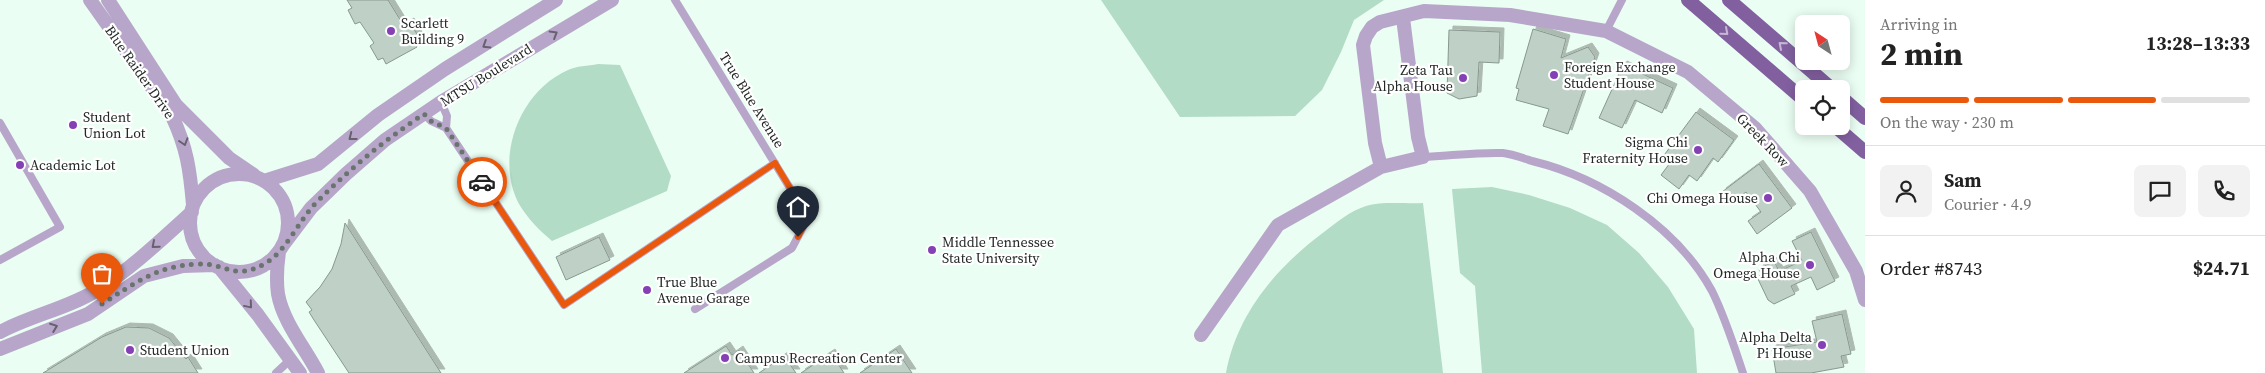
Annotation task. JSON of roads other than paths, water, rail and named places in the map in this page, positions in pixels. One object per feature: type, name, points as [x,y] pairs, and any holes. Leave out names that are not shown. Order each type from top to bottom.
[{"type":"main road","points":[[1688,0],[1795,92]]},
{"type":"main road","points":[[1729,0],[1822,80]]},
{"type":"main road","points":[[1850,105],[1865,118]]},
{"type":"main road","points":[[1845,135],[1865,152]]},
{"type":"street","name":"Blue Raider Drive","points":[[90,0],[172,116],[182,137],[190,162],[193,209]]},
{"type":"street","name":"Blue Raider Drive","points":[[108,0],[176,105],[229,158],[260,179]]},
{"type":"street","name":"MTSU Boulevard","points":[[260,179],[318,164],[378,115],[446,69],[556,0]]},
{"type":"street","name":"MTSU Boulevard","points":[[281,248],[312,208],[346,174],[385,140],[441,102],[612,0]]},
{"type":"street","name":"Greek Row","points":[[1403,18],[1424,10],[1510,15],[1606,31],[1688,72],[1755,128],[1810,191],[1856,271],[1865,300]]},
{"type":"street","points":[[1201,335],[1278,225],[1381,167],[1423,157],[1418,137],[1403,18],[1380,22],[1372,27],[1363,45],[1375,143],[1381,167]]},
{"type":"street","points":[[0,332],[60,308],[99,289],[140,257],[193,209],[201,192],[219,179],[242,174],[260,179],[271,185],[281,198],[287,213],[288,229],[281,248],[277,273],[278,295],[286,316],[318,373]]},
{"type":"street","points":[[193,209],[192,234],[197,248],[206,259],[217,266],[232,272],[256,269],[267,263],[281,248]]},
{"type":"street","points":[[0,350],[88,314],[144,276],[184,266],[217,266]]},
{"type":"street","points":[[217,266],[258,315],[300,373]]},
{"type":"lane","name":"True Blue Avenue","points":[[675,0],[804,211],[803,227],[792,248],[696,309]]},
{"type":"lane","points":[[1606,31],[1622,0]]},
{"type":"lane","points":[[441,102],[447,116],[446,128]]},
{"type":"lane","points":[[424,114],[431,121],[446,128],[564,305],[775,163]]},
{"type":"lane","points":[[0,123],[60,227],[0,260]]},
{"type":"lane","points":[[1423,157],[1503,154],[1560,168],[1603,188],[1642,214],[1681,249],[1703,278],[1727,326],[1743,373]]},
{"type":"lane","points":[[276,373],[290,360]]},
{"type":"place","name":"Scarlett Building 9","points":[[391,31]]},
{"type":"place","name":"Foreign Exchange Student House","points":[[1554,75]]},
{"type":"place","name":"Zeta Tau Alpha House","points":[[1463,78]]},
{"type":"place","name":"Student Union Lot","points":[[73,125]]},
{"type":"place","name":"Sigma Chi Fraternity House","points":[[1698,150]]},
{"type":"place","name":"Academic Lot","points":[[20,165]]},
{"type":"place","name":"Chi Omega House","points":[[1768,198]]},
{"type":"place","name":"Middle Tennessee State University","points":[[932,250]]},
{"type":"place","name":"Alpha Chi Omega House","points":[[1810,265]]},
{"type":"place","name":"True Blue Avenue Garage","points":[[647,290]]},
{"type":"place","name":"Alpha Delta Pi House","points":[[1822,345]]},
{"type":"place","name":"Student Union","points":[[130,350]]},
{"type":"place","name":"Campus Recreation Center","points":[[725,358]]}]
